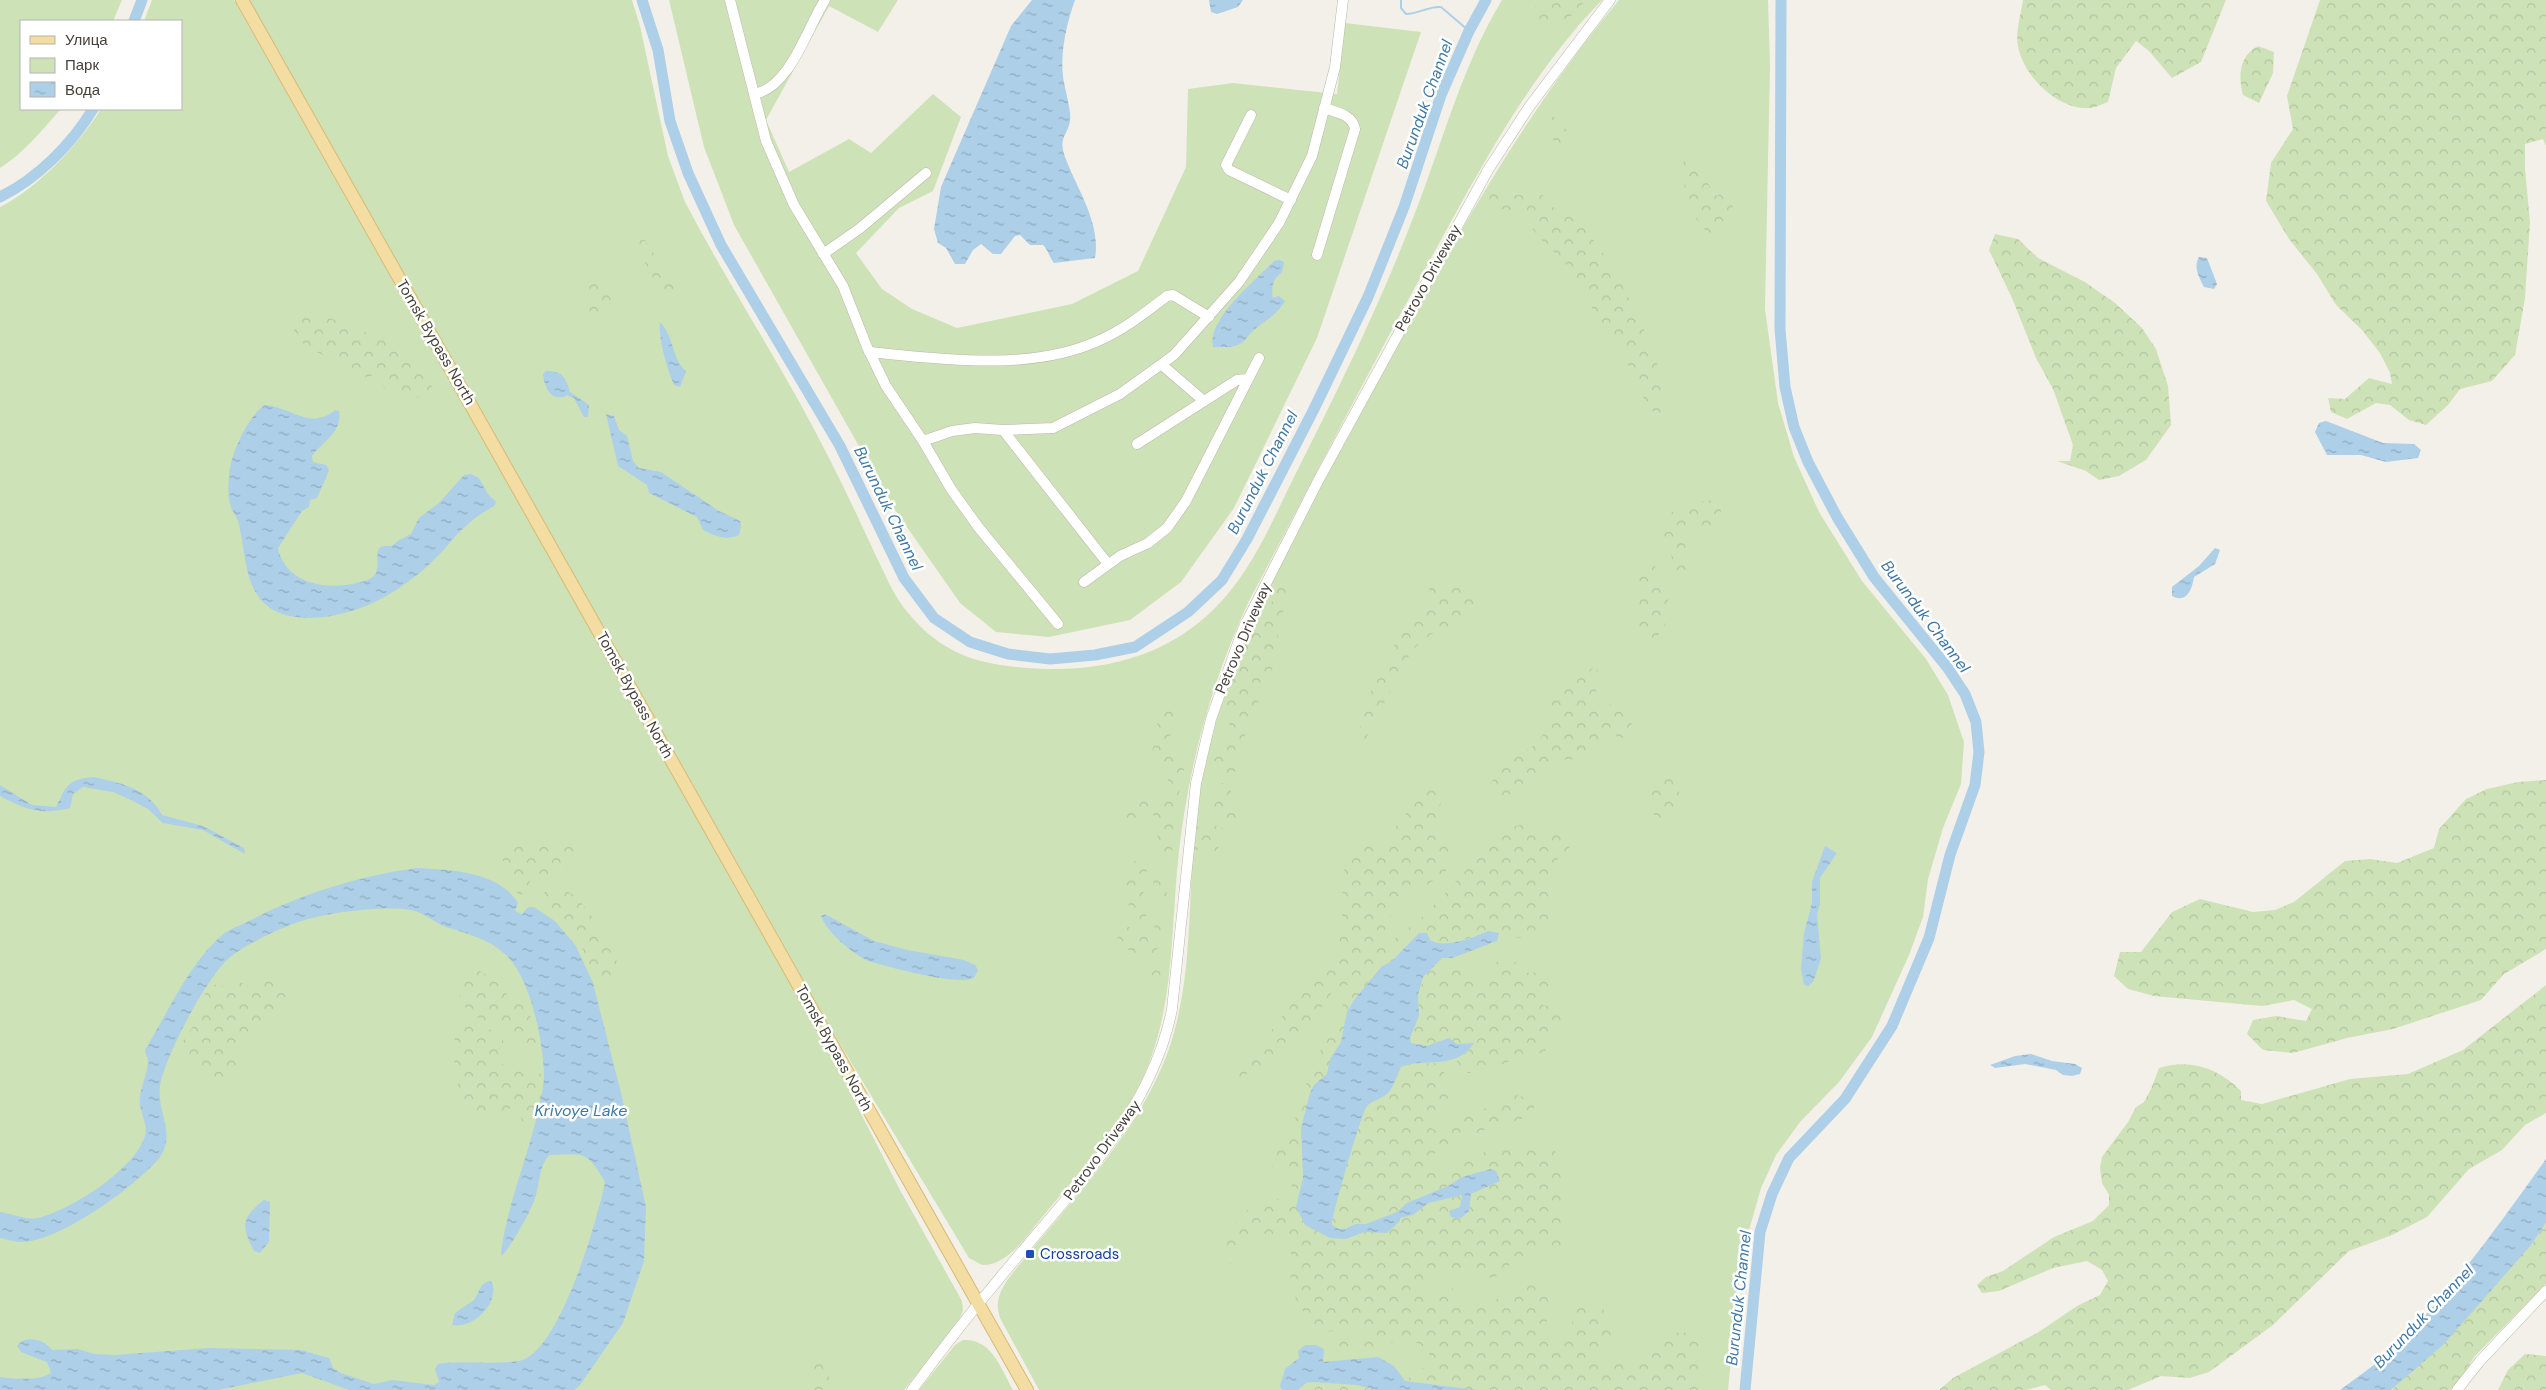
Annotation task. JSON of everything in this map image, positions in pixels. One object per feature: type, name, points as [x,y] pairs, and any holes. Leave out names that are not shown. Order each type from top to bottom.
[{"type":"main road","name":"Tomsk Bypass North","points":[[242,0],[1027,1390]]},
{"type":"street","points":[[730,0],[766,141],[794,205],[843,286],[869,352],[886,386],[923,440],[951,489],[979,528],[1058,624]]},
{"type":"street","points":[[754,94],[765,92],[777,84],[801,46],[825,0]]},
{"type":"street","points":[[923,440],[952,431],[975,428],[1003,430],[1053,428],[1120,394],[1162,364],[1209,317],[1239,282],[1279,223],[1312,156],[1335,67],[1343,0]]},
{"type":"street","name":"Petrovo Driveway","points":[[912,1390],[978,1305],[1062,1204],[1112,1140],[1140,1097],[1160,1056],[1169,1026],[1176,984],[1187,851],[1197,775],[1220,690],[1253,608],[1388,351],[1488,170],[1535,99],[1610,0]]},
{"type":"street","points":[[1317,255],[1355,129],[1354,123],[1350,118],[1324,108]]},
{"type":"street","points":[[1251,115],[1226,165],[1229,170],[1291,200]]},
{"type":"street","points":[[823,254],[858,229],[926,174]]},
{"type":"street","points":[[869,352],[940,359],[1010,361],[1050,356],[1099,341],[1134,322],[1167,296],[1173,295],[1209,317]]},
{"type":"street","points":[[1084,582],[1108,564],[1148,543],[1167,528],[1186,502],[1258,358]]},
{"type":"street","points":[[1162,364],[1204,401]]},
{"type":"street","points":[[1136,444],[1237,380],[1247,379]]},
{"type":"street","points":[[1003,430],[1108,564]]},
{"type":"street","points":[[2457,1390],[2480,1361],[2546,1291]]},
{"type":"green space","points":[[0,0],[122,0],[113,20],[20,20],[20,110],[60,110],[25,148],[0,168]]},
{"type":"green space","points":[[152,0],[234,0],[831,1055],[900,1190],[962,1301],[963,1310],[958,1323],[904,1390],[0,1390],[0,207],[28,189],[56,164],[81,137],[100,110],[182,110],[182,20],[144,20]]},
{"type":"green space","points":[[249,0],[632,0],[640,26],[668,156],[685,202],[814,429],[899,601],[924,630],[955,652],[990,663],[1009,666],[1072,669],[1116,662],[1137,656],[1177,638],[1213,610],[1227,595],[1250,562],[1270,526],[1359,344],[1402,246],[1464,77],[1475,51],[1502,0],[1602,0],[1553,57],[1490,152],[1388,338],[1249,601],[1213,692],[1189,786],[1176,877],[1168,985],[1164,1011],[1149,1063],[1129,1105],[1089,1162],[1017,1247],[1001,1260],[992,1264],[982,1265],[969,1258],[831,1029]]},
{"type":"green space","points":[[669,0],[898,0],[878,32],[829,6],[766,120],[789,172],[849,139],[871,153],[933,94],[961,117],[933,191],[899,208],[856,253],[882,289],[912,309],[957,328],[1072,304],[1138,271],[1186,167],[1188,89],[1233,83],[1337,94],[1345,23],[1421,32],[1317,338],[1234,508],[1181,582],[1130,620],[1049,637],[996,632],[960,603],[895,510],[734,225],[704,147]]},
{"type":"green space","points":[[1537,0],[1585,0],[1570,17],[1560,24],[1549,27],[1534,14]]},
{"type":"green space","points":[[1619,0],[1768,0],[1770,65],[1765,309],[1778,403],[1794,457],[1819,512],[1862,581],[1926,659],[1948,695],[1964,742],[1961,784],[1943,828],[1928,879],[1923,917],[1909,955],[1872,1037],[1839,1082],[1800,1122],[1776,1155],[1761,1188],[1748,1234],[1738,1289],[1728,1390],[1039,1390],[1000,1318],[999,1298],[1008,1279],[1119,1142],[1155,1081],[1169,1049],[1183,991],[1187,961],[1193,841],[1200,785],[1221,705],[1249,631],[1265,594],[1301,523],[1417,309],[1478,202],[1544,99]]},
{"type":"green space","points":[[2023,0],[2226,0],[2201,62],[2172,78],[2149,51],[2136,41],[2116,68],[2108,102],[2089,108],[2077,107],[2054,97],[2034,79],[2027,69],[2021,57],[2017,41]]},
{"type":"green space","points":[[2320,0],[2546,0],[2546,146],[2543,139],[2525,144],[2525,169],[2530,222],[2525,298],[2515,355],[2492,381],[2460,389],[2448,405],[2426,425],[2409,420],[2390,405],[2376,403],[2347,419],[2331,412],[2328,398],[2345,399],[2369,378],[2392,384],[2390,373],[2380,353],[2362,330],[2336,305],[2317,274],[2289,239],[2266,201],[2271,163],[2293,129],[2287,96]]},
{"type":"green space","points":[[2258,46],[2274,52],[2273,73],[2259,103],[2243,95],[2241,81],[2244,61],[2247,55]]},
{"type":"green space","points":[[1549,114],[1562,124],[1568,133],[1568,148],[1560,151],[1552,138],[1546,118]]},
{"type":"green space","points":[[1694,157],[1715,194],[1717,196],[1724,190],[1730,194],[1732,200],[1732,219],[1726,230],[1714,237],[1699,223],[1686,195],[1682,164],[1686,159]]},
{"type":"green space","points":[[1495,181],[1498,182],[1503,192],[1514,195],[1543,195],[1553,207],[1580,222],[1615,270],[1649,340],[1660,373],[1665,414],[1663,418],[1658,419],[1643,397],[1618,343],[1597,317],[1569,268],[1536,234],[1531,226],[1531,219],[1525,211],[1501,209],[1488,201]]},
{"type":"green space","points":[[1995,234],[2018,239],[2038,258],[2085,282],[2115,303],[2142,328],[2156,349],[2168,386],[2171,425],[2146,460],[2119,476],[2099,480],[2086,471],[2057,461],[2070,461],[2073,445],[2053,389],[2036,358],[2012,298],[1989,250]]},
{"type":"green space","points":[[641,240],[645,240],[676,288],[678,296],[674,298],[667,294],[656,282],[640,251],[638,244]]},
{"type":"green space","points":[[588,281],[607,286],[613,295],[600,311],[597,318],[588,317],[587,312],[591,303]]},
{"type":"green space","points":[[307,313],[317,313],[392,343],[411,355],[417,367],[430,377],[432,387],[430,394],[410,398],[394,395],[372,376],[366,377],[305,346],[294,330],[296,317]]},
{"type":"green space","points":[[1713,500],[1717,502],[1720,508],[1721,516],[1718,527],[1709,535],[1702,534],[1692,525],[1687,528],[1688,564],[1681,574],[1675,574],[1671,566],[1672,545],[1664,538],[1664,527],[1667,518],[1678,508]]},
{"type":"green space","points":[[1648,565],[1655,566],[1659,573],[1659,587],[1668,596],[1667,617],[1664,628],[1657,637],[1643,641],[1639,639],[1633,629],[1640,600],[1639,594],[1633,587],[1634,578]]},
{"type":"green space","points":[[1433,580],[1447,584],[1463,580],[1476,594],[1474,610],[1467,619],[1447,632],[1431,634],[1412,650],[1361,748],[1357,745],[1359,731],[1371,691],[1397,641],[1424,608]]},
{"type":"green space","points":[[1281,583],[1289,583],[1289,600],[1281,616],[1273,668],[1246,731],[1238,767],[1233,774],[1225,773],[1225,761],[1210,761],[1210,752],[1213,746],[1230,745],[1233,731],[1228,722],[1233,712],[1226,703],[1226,696],[1257,611],[1272,602]]},
{"type":"green space","points":[[1592,668],[1602,672],[1594,706],[1605,707],[1619,700],[1624,702],[1632,721],[1627,734],[1623,738],[1608,734],[1593,754],[1582,759],[1549,760],[1538,780],[1529,786],[1491,802],[1487,798],[1486,791],[1491,782],[1511,756],[1529,749],[1538,742],[1543,734],[1552,701]]},
{"type":"green space","points":[[1173,702],[1181,710],[1171,724],[1170,742],[1175,757],[1184,769],[1183,781],[1175,804],[1172,855],[1168,858],[1162,856],[1158,847],[1157,818],[1150,813],[1121,825],[1117,822],[1119,814],[1133,806],[1144,794],[1159,798],[1166,796],[1169,787],[1166,769],[1154,761],[1151,755],[1161,711],[1164,705]]},
{"type":"green space","points":[[1666,773],[1675,780],[1679,790],[1680,801],[1678,812],[1663,820],[1656,819],[1648,803],[1647,795],[1655,789],[1662,775]]},
{"type":"green space","points":[[2546,780],[2546,949],[2504,974],[2481,1000],[2393,1029],[2347,1038],[2293,1053],[2263,1050],[2247,1034],[2253,1020],[2276,1016],[2306,1021],[2312,1009],[2294,1000],[2262,1006],[2154,996],[2128,989],[2114,976],[2120,952],[2141,952],[2172,912],[2200,899],[2253,912],[2275,910],[2294,902],[2345,861],[2370,859],[2397,863],[2434,848],[2439,829],[2466,799],[2487,789],[2518,782]]},
{"type":"green space","points":[[1217,783],[1231,785],[1231,795],[1224,802],[1236,808],[1236,821],[1221,820],[1218,808],[1208,805]]},
{"type":"green space","points":[[1426,788],[1438,789],[1441,794],[1439,831],[1451,841],[1446,871],[1405,899],[1397,907],[1386,928],[1384,943],[1388,944],[1425,915],[1497,837],[1512,827],[1528,823],[1549,809],[1555,809],[1540,823],[1538,830],[1551,832],[1573,831],[1574,840],[1567,851],[1558,857],[1546,905],[1547,910],[1563,907],[1559,922],[1535,937],[1507,938],[1499,933],[1488,931],[1466,939],[1447,942],[1412,939],[1391,962],[1382,966],[1354,1000],[1341,1042],[1306,1110],[1301,1128],[1305,1225],[1330,1238],[1352,1237],[1364,1232],[1387,1233],[1400,1221],[1399,1218],[1413,1215],[1428,1203],[1462,1195],[1460,1207],[1454,1208],[1469,1211],[1471,1194],[1499,1181],[1462,1177],[1451,1185],[1410,1202],[1386,1216],[1343,1229],[1338,1229],[1332,1225],[1347,1165],[1367,1106],[1390,1091],[1401,1067],[1407,1064],[1441,1063],[1447,1084],[1448,1097],[1442,1108],[1429,1117],[1425,1124],[1438,1132],[1459,1114],[1481,1111],[1508,1093],[1531,1099],[1535,1105],[1533,1111],[1525,1118],[1484,1130],[1443,1149],[1428,1157],[1423,1168],[1433,1172],[1451,1170],[1478,1155],[1496,1148],[1526,1150],[1539,1147],[1551,1149],[1557,1153],[1563,1170],[1561,1213],[1564,1235],[1563,1245],[1560,1250],[1541,1250],[1535,1256],[1512,1259],[1504,1272],[1489,1278],[1480,1270],[1472,1269],[1459,1275],[1451,1276],[1426,1269],[1425,1286],[1428,1292],[1431,1294],[1443,1283],[1451,1283],[1455,1298],[1461,1305],[1470,1307],[1481,1306],[1493,1301],[1532,1279],[1544,1282],[1550,1298],[1549,1316],[1544,1326],[1546,1333],[1562,1339],[1569,1337],[1574,1306],[1586,1303],[1607,1311],[1616,1331],[1603,1347],[1589,1356],[1592,1363],[1602,1366],[1624,1360],[1626,1364],[1633,1365],[1666,1336],[1683,1333],[1694,1334],[1702,1347],[1699,1390],[1476,1390],[1414,1384],[1405,1381],[1431,1362],[1428,1350],[1409,1338],[1401,1338],[1377,1350],[1334,1354],[1329,1345],[1347,1337],[1365,1334],[1377,1329],[1371,1326],[1317,1333],[1292,1290],[1291,1251],[1286,1238],[1277,1236],[1260,1237],[1247,1244],[1230,1264],[1225,1261],[1228,1236],[1233,1226],[1245,1212],[1260,1203],[1277,1199],[1286,1200],[1290,1196],[1292,1181],[1288,1157],[1284,1157],[1272,1180],[1269,1178],[1277,1151],[1290,1134],[1311,1070],[1352,987],[1351,984],[1341,986],[1332,992],[1311,1024],[1270,1060],[1237,1080],[1234,1078],[1288,1009],[1335,954],[1341,935],[1344,874],[1349,850],[1356,845],[1380,847]]},
{"type":"green space","points":[[1201,823],[1205,831],[1208,832],[1214,826],[1221,827],[1228,833],[1228,836],[1213,853],[1210,854],[1194,849],[1195,824]]},
{"type":"green space","points":[[531,842],[564,848],[576,845],[582,848],[579,858],[562,873],[550,877],[532,874],[527,890],[520,896],[517,893],[517,882],[502,859],[511,846]]},
{"type":"green space","points":[[1134,861],[1144,864],[1147,869],[1142,903],[1147,908],[1147,915],[1141,921],[1136,920],[1131,915],[1123,882],[1129,863]]},
{"type":"green space","points":[[1163,877],[1169,884],[1166,896],[1162,896],[1153,884],[1154,879]]},
{"type":"green space","points":[[549,889],[572,894],[578,899],[593,917],[607,940],[617,961],[618,969],[615,977],[605,987],[594,976],[582,946],[574,933],[541,904],[544,893]]},
{"type":"green space","points":[[1120,921],[1136,932],[1149,936],[1153,934],[1155,922],[1163,929],[1165,939],[1163,947],[1155,950],[1162,962],[1160,979],[1155,979],[1150,974],[1148,957],[1140,960],[1120,943],[1115,925]]},
{"type":"green space","points":[[1505,960],[1515,962],[1523,973],[1543,972],[1560,982],[1561,988],[1532,1000],[1541,1005],[1567,1009],[1572,1012],[1572,1022],[1555,1035],[1546,1036],[1544,1039],[1549,1043],[1548,1049],[1541,1053],[1527,1052],[1504,1064],[1489,1063],[1470,1073],[1464,1072],[1457,1063],[1458,1056],[1469,1050],[1473,1043],[1436,1043],[1427,1046],[1411,1043],[1410,1038],[1419,1016],[1418,995],[1426,972],[1448,967],[1471,969],[1470,979],[1480,981],[1486,977],[1485,965]]},
{"type":"green space","points":[[478,970],[500,983],[509,998],[517,1000],[526,1008],[534,1026],[538,1050],[534,1056],[528,1057],[518,1045],[515,1034],[478,1018],[465,1006],[457,985],[464,974]]},
{"type":"green space","points":[[267,978],[275,979],[280,983],[284,988],[286,996],[253,1039],[241,1048],[236,1059],[237,1069],[227,1085],[216,1088],[202,1065],[197,1062],[176,1060],[173,1055],[194,1025],[202,999],[211,984],[221,986],[241,982],[251,988]]},
{"type":"green space","points":[[2546,985],[2546,1113],[2525,1125],[2502,1150],[2469,1169],[2427,1217],[2392,1235],[2349,1251],[2273,1325],[2209,1372],[2190,1378],[2161,1376],[2128,1390],[2051,1390],[2045,1385],[2026,1390],[1939,1390],[1953,1378],[2037,1333],[2077,1306],[2100,1295],[2108,1281],[2102,1270],[2087,1261],[2053,1268],[1999,1291],[1982,1293],[1977,1285],[1986,1277],[2003,1271],[2054,1237],[2093,1221],[2109,1205],[2109,1195],[2102,1183],[2100,1168],[2102,1157],[2128,1122],[2136,1107],[2144,1102],[2159,1068],[2181,1064],[2203,1067],[2223,1076],[2232,1083],[2241,1091],[2241,1100],[2262,1104],[2350,1079],[2408,1074],[2463,1050]]},
{"type":"green space","points":[[462,1020],[469,1021],[477,1029],[495,1030],[505,1043],[505,1048],[499,1056],[499,1062],[513,1069],[535,1067],[540,1072],[543,1088],[542,1098],[535,1115],[524,1125],[518,1111],[513,1108],[481,1118],[469,1116],[457,1082],[455,1068],[455,1040],[457,1029]]},
{"type":"green space","points":[[2546,1223],[2546,1284],[2474,1357],[2460,1380],[2450,1390],[2392,1390],[2532,1244]]},
{"type":"green space","points":[[963,1340],[973,1341],[988,1349],[1000,1364],[1013,1390],[919,1390],[955,1345]]},
{"type":"green space","points":[[814,1354],[820,1354],[834,1390],[814,1390],[810,1358]]},
{"type":"green space","points":[[2525,1354],[2546,1356],[2546,1390],[2498,1390],[2508,1370]]},
{"type":"green space","points":[[1307,1383],[1356,1385],[1378,1390],[1298,1390]]},
{"type":"water","points":[[1032,0],[1075,0],[1069,18],[1062,57],[1070,121],[1062,145],[1065,157],[1087,206],[1095,232],[1095,258],[1054,263],[1043,245],[1030,245],[1020,235],[1015,236],[1001,254],[993,254],[981,244],[973,250],[965,264],[955,264],[946,248],[938,243],[934,229],[941,187],[1011,26]]},
{"type":"water","points":[[1209,0],[1243,0],[1238,7],[1217,14],[1211,12]]},
{"type":"water","points":[[2199,257],[2207,258],[2217,284],[2214,289],[2204,287],[2200,280],[2197,272]]},
{"type":"water","points":[[1280,260],[1284,262],[1282,272],[1273,283],[1272,290],[1273,298],[1279,296],[1285,301],[1281,307],[1256,328],[1242,343],[1231,347],[1213,347],[1213,336],[1217,325],[1234,301],[1274,261]]},
{"type":"water","points":[[660,322],[665,328],[681,366],[686,371],[680,387],[674,385],[666,362],[660,337]]},
{"type":"water","points":[[546,371],[556,372],[563,376],[570,392],[589,405],[588,417],[584,417],[574,398],[567,395],[557,397],[550,393],[543,374]]},
{"type":"water","points":[[265,405],[309,418],[326,416],[335,410],[339,411],[338,425],[335,431],[312,456],[313,462],[326,465],[329,470],[325,481],[317,498],[310,500],[309,507],[302,511],[278,548],[282,560],[288,569],[307,581],[329,586],[341,586],[372,578],[377,571],[377,555],[380,548],[392,546],[411,534],[419,518],[439,503],[464,475],[471,474],[479,478],[488,494],[496,502],[494,506],[462,530],[418,574],[384,597],[348,612],[319,618],[288,616],[278,612],[261,600],[250,580],[241,532],[231,506],[228,484],[232,459],[241,437],[252,418]]},
{"type":"water","points":[[606,414],[614,416],[619,430],[627,436],[633,461],[639,468],[661,472],[719,511],[740,521],[739,535],[725,538],[703,530],[697,517],[649,493],[647,485],[618,466]]},
{"type":"water","points":[[2326,421],[2383,443],[2414,444],[2421,450],[2418,458],[2386,462],[2361,455],[2327,455],[2315,432],[2319,423]]},
{"type":"water","points":[[2215,548],[2220,550],[2215,564],[2194,577],[2192,586],[2185,597],[2177,598],[2172,596],[2172,587],[2199,566]]},
{"type":"water","points":[[94,777],[133,788],[149,799],[162,815],[203,826],[244,848],[245,854],[203,830],[163,823],[148,809],[113,792],[83,787],[73,794],[70,808],[50,811],[26,808],[0,796],[0,785],[32,805],[56,807],[69,784],[79,779]]},
{"type":"water","points":[[1825,846],[1837,853],[1820,878],[1820,904],[1817,914],[1821,959],[1813,982],[1808,986],[1804,985],[1801,969],[1804,933],[1812,903],[1812,882]]},
{"type":"water","name":"Krivoye Lake","points":[[417,868],[473,874],[499,884],[518,903],[515,911],[522,914],[528,907],[534,907],[555,921],[576,946],[593,983],[622,1097],[646,1207],[644,1261],[623,1323],[580,1385],[574,1390],[349,1390],[302,1373],[218,1390],[0,1390],[0,1377],[34,1378],[51,1373],[47,1362],[21,1352],[17,1346],[21,1342],[30,1339],[45,1343],[52,1350],[78,1349],[94,1354],[115,1355],[209,1348],[301,1350],[329,1358],[333,1368],[341,1373],[374,1384],[393,1380],[434,1385],[439,1382],[435,1369],[438,1364],[518,1361],[525,1359],[539,1348],[552,1329],[576,1279],[586,1251],[605,1182],[599,1171],[583,1156],[577,1154],[549,1155],[542,1169],[531,1209],[517,1235],[502,1256],[507,1219],[532,1136],[543,1086],[543,1061],[534,1011],[529,995],[515,966],[499,949],[478,938],[441,925],[420,913],[410,910],[370,909],[309,919],[271,933],[227,960],[197,1001],[163,1073],[160,1096],[167,1134],[166,1144],[155,1163],[111,1200],[73,1225],[36,1240],[15,1242],[0,1238],[0,1212],[24,1218],[38,1218],[52,1214],[100,1186],[129,1162],[139,1149],[146,1132],[140,1106],[142,1088],[148,1066],[145,1050],[189,975],[209,947],[221,936],[231,929],[271,910],[311,894],[353,881]]},
{"type":"water","points":[[825,914],[874,941],[907,950],[964,960],[975,965],[978,970],[974,978],[953,980],[922,975],[868,961],[854,953],[834,936],[821,916]]},
{"type":"water","points":[[1488,931],[1499,933],[1497,941],[1452,958],[1442,958],[1423,977],[1418,995],[1419,1016],[1410,1038],[1411,1043],[1427,1046],[1449,1038],[1457,1044],[1474,1043],[1467,1052],[1450,1060],[1411,1064],[1401,1067],[1390,1091],[1367,1106],[1347,1165],[1332,1225],[1339,1229],[1345,1229],[1355,1224],[1366,1224],[1397,1212],[1407,1203],[1450,1185],[1462,1177],[1491,1169],[1496,1171],[1500,1181],[1471,1194],[1469,1211],[1460,1219],[1451,1217],[1449,1211],[1460,1207],[1462,1195],[1428,1203],[1413,1215],[1400,1218],[1400,1221],[1387,1233],[1364,1232],[1346,1239],[1330,1238],[1305,1225],[1296,1207],[1303,1178],[1301,1128],[1310,1093],[1314,1085],[1327,1074],[1330,1059],[1341,1042],[1347,1012],[1354,1000],[1382,966],[1391,962],[1419,933],[1427,933],[1430,940],[1436,942],[1451,943]]},
{"type":"water","points":[[2031,1054],[2052,1061],[2075,1064],[2082,1068],[2080,1074],[2072,1076],[2063,1075],[2056,1070],[2025,1064],[1995,1068],[1990,1065],[2015,1056]]},
{"type":"water","points":[[2546,1159],[2546,1223],[2532,1244],[2444,1344],[2391,1390],[2340,1390],[2391,1351],[2434,1306],[2492,1234]]},
{"type":"water","points":[[264,1200],[270,1202],[269,1242],[260,1253],[254,1251],[245,1229],[247,1217]]},
{"type":"water","points":[[488,1281],[492,1282],[492,1298],[483,1313],[468,1323],[452,1325],[455,1313],[474,1300],[482,1285]]},
{"type":"water","points":[[1305,1345],[1316,1345],[1324,1349],[1323,1362],[1378,1357],[1394,1366],[1405,1381],[1476,1390],[1378,1390],[1356,1385],[1313,1382],[1306,1383],[1298,1390],[1282,1390],[1280,1386],[1285,1369],[1299,1358],[1298,1351]]},
{"type":"waterway","name":"Burunduk Channel","points":[[134,20],[142,0]]},
{"type":"waterway","name":"Burunduk Channel","points":[[642,0],[658,50],[670,121],[688,173],[721,245],[840,446],[904,578],[934,618],[970,642],[1008,654],[1050,659],[1095,655],[1135,647],[1188,612],[1222,580],[1247,539],[1313,411],[1368,297],[1404,207],[1441,95],[1469,31],[1486,0]]},
{"type":"waterway","points":[[1401,0],[1401,8],[1406,14],[1441,7],[1469,31]]},
{"type":"waterway","name":"Burunduk Channel","points":[[1745,1390],[1760,1232],[1772,1194],[1789,1158],[1845,1099],[1892,1026],[1929,938],[1950,855],[1975,785],[1979,752],[1976,722],[1965,694],[1947,667],[1874,577],[1837,517],[1808,462],[1794,427],[1785,387],[1780,329],[1781,0]]},
{"type":"waterway","name":"Burunduk Channel","points":[[0,197],[27,181],[52,159],[75,135],[92,110]]},
{"type":"place","name":"Crossroads","points":[[1030,1254]]}]
